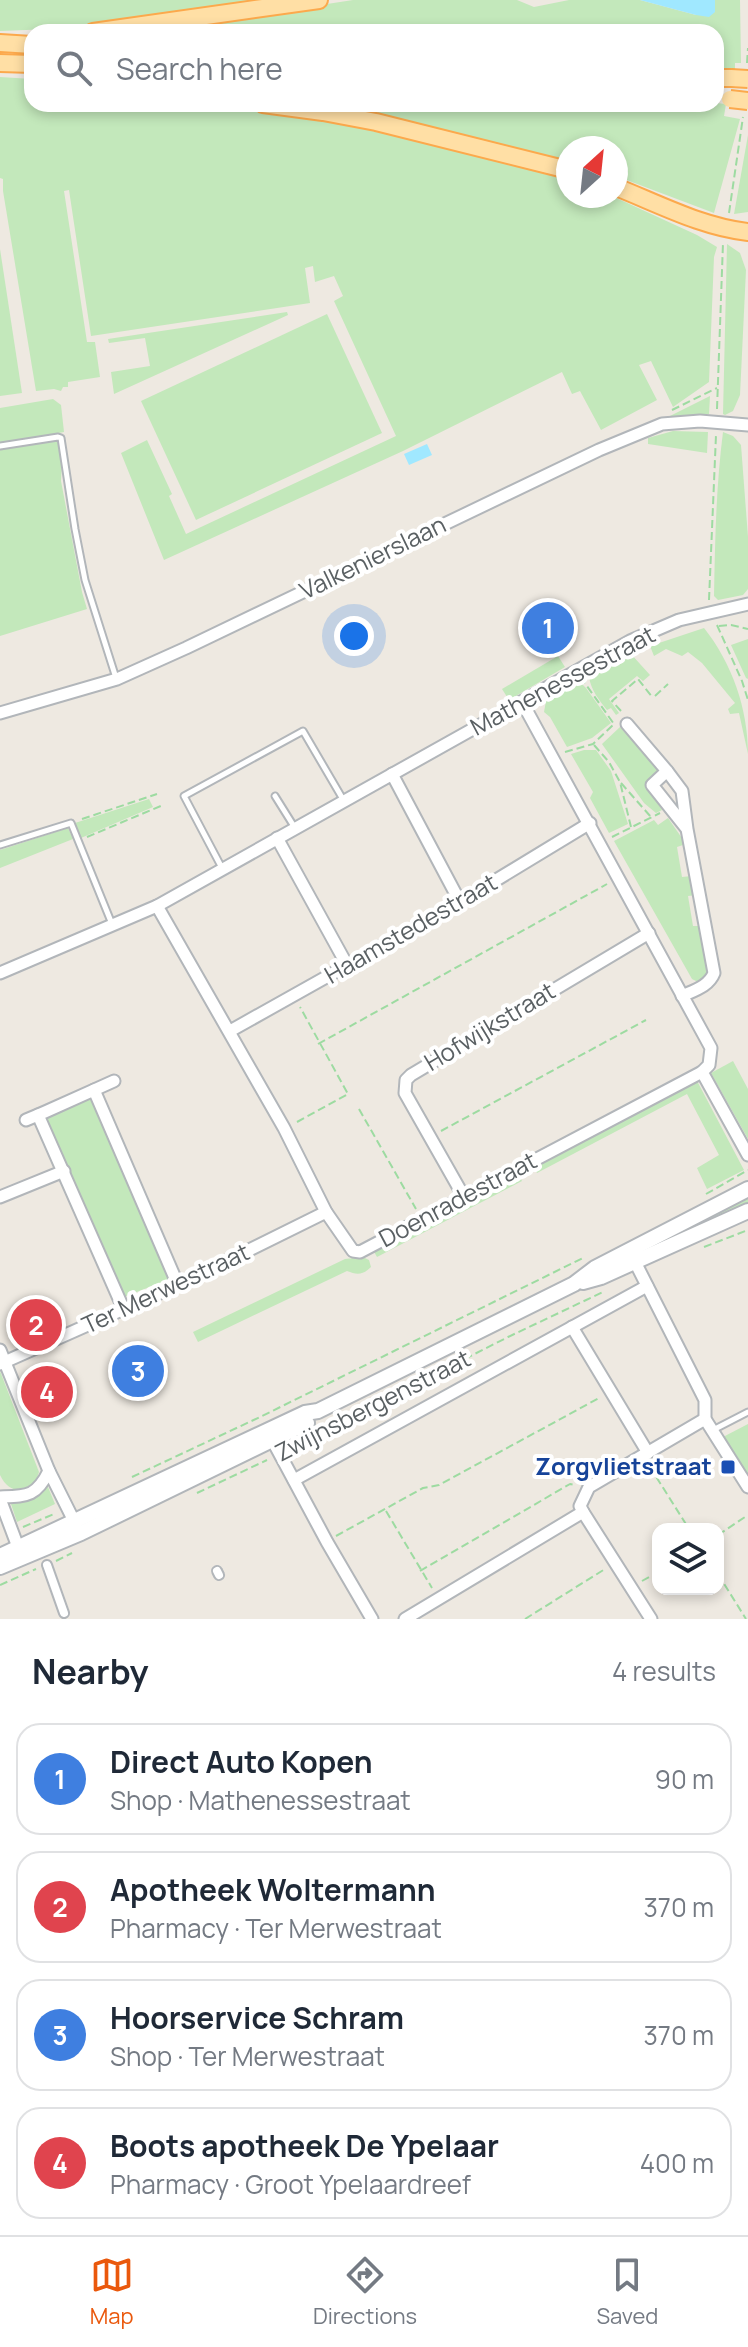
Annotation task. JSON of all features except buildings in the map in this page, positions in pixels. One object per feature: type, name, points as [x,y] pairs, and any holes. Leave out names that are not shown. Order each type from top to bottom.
[{"type":"main road","points":[[150,24],[319,0]]},
{"type":"main road","points":[[0,40],[24,38]]},
{"type":"main road","points":[[0,40],[24,44]]},
{"type":"main road","points":[[0,63],[24,64]]},
{"type":"main road","points":[[724,99],[748,101]]},
{"type":"main road","points":[[323,112],[376,122],[556,167]]},
{"type":"main road","points":[[628,192],[726,229],[748,232]]},
{"type":"street","name":"Valkenierslaan","points":[[0,713],[117,679],[599,450],[662,424],[717,422],[748,425]]},
{"type":"street","name":"Mathenessestraat","points":[[0,973],[157,906],[630,641],[679,620],[748,604]]},
{"type":"street","points":[[522,702],[711,1048],[709,1065],[702,1072],[748,1155]]},
{"type":"street","points":[[625,720],[682,791],[714,973],[705,985],[682,996]]},
{"type":"street","points":[[667,771],[652,785],[687,829]]},
{"type":"street","points":[[392,774],[460,902]]},
{"type":"street","name":"Haamstedestraat","points":[[230,1031],[460,902],[590,823]]},
{"type":"street","points":[[277,838],[347,965]]},
{"type":"street","name":"Doenradestraat","points":[[157,906],[284,1128],[326,1212],[353,1251],[360,1252],[702,1072]]},
{"type":"street","name":"Hofwijkstraat","points":[[464,1197],[405,1093],[406,1080],[649,933]]},
{"type":"street","points":[[114,1081],[32,1118],[64,1171],[124,1310]]},
{"type":"street","points":[[94,1090],[178,1285]]},
{"type":"street","points":[[0,1197],[64,1171]]},
{"type":"street","name":"Zwijnsbergenstraat","points":[[632,1256],[748,1189]]},
{"type":"street","name":"Zwijnsbergenstraat","points":[[0,1567],[74,1521],[273,1442],[305,1413],[318,1411],[574,1284],[595,1268],[748,1211]]},
{"type":"street","name":"Ter Merwestraat","points":[[2,1359],[124,1310],[326,1212]]},
{"type":"street","points":[[632,1256],[705,1400],[705,1419],[748,1487]]},
{"type":"street","name":"Zwijnsbergenstraat","points":[[294,1480],[647,1286]]},
{"type":"street","points":[[572,1327],[645,1454]]},
{"type":"street","points":[[2,1359],[49,1471],[74,1521]]},
{"type":"street","points":[[647,1618],[580,1506],[589,1487],[705,1419]]},
{"type":"street","points":[[273,1442],[372,1619]]},
{"type":"street","points":[[20,1553],[0,1498],[33,1493],[41,1487],[49,1471]]},
{"type":"street","points":[[405,1619],[583,1512]]},
{"type":"street","name":"Zwijnsbergenstraat","points":[[0,1556],[20,1553]]},
{"type":"street","points":[[47,1565],[64,1613]]},
{"type":"lane","points":[[0,446],[61,438],[85,580],[117,679]]},
{"type":"lane","points":[[223,869],[184,796],[303,731],[344,801]]},
{"type":"lane","points":[[275,796],[295,828]]},
{"type":"lane","points":[[0,845],[71,823],[112,924]]},
{"type":"lane","points":[[712,1431],[748,1412]]},
{"type":"path","points":[[743,123],[722,248],[708,594],[711,611],[748,700]]},
{"type":"path","points":[[652,428],[665,413],[718,388]]},
{"type":"path","points":[[718,626],[748,629]]},
{"type":"path","points":[[552,755],[593,744],[614,724],[577,672]]},
{"type":"path","points":[[625,720],[612,701],[638,679],[654,697],[668,684]]},
{"type":"path","points":[[742,681],[748,681]]},
{"type":"path","points":[[593,744],[609,762],[620,782],[651,817]]},
{"type":"path","points":[[620,782],[631,827]]},
{"type":"path","points":[[71,823],[157,794]]},
{"type":"path","points":[[78,841],[163,805]]},
{"type":"path","points":[[601,844],[672,809]]},
{"type":"path","points":[[318,1044],[619,877]]},
{"type":"path","points":[[284,1128],[348,1094],[294,995]]},
{"type":"path","points":[[430,1137],[646,1020]]},
{"type":"path","points":[[359,1109],[422,1220]]},
{"type":"path","points":[[698,1198],[748,1170]]},
{"type":"path","points":[[695,1251],[748,1230]]},
{"type":"path","name":"Zwijnsbergenstraat","points":[[128,1479],[581,1259]]},
{"type":"path","name":"Zwijnsbergenstraat","points":[[307,1440],[508,1337],[614,1287]]},
{"type":"path","points":[[327,1542],[423,1488],[439,1485],[610,1391]]},
{"type":"path","name":"Zwijnsbergenstraat","points":[[195,1495],[273,1442]]},
{"type":"path","points":[[645,1454],[685,1523]]},
{"type":"path","points":[[420,1571],[570,1484],[589,1487]]},
{"type":"path","points":[[385,1510],[439,1599]]},
{"type":"path","points":[[724,1531],[748,1515]]},
{"type":"path","points":[[12,1532],[74,1521]]},
{"type":"path","points":[[0,1585],[74,1552]]},
{"type":"path","points":[[525,1619],[616,1562]]},
{"type":"path","points":[[631,1587],[652,1575]]},
{"type":"path","points":[[724,1584],[746,1619]]},
{"type":"green space","points":[[0,0],[283,0],[107,24],[24,24],[24,30],[0,31]]},
{"type":"green space","points":[[353,0],[517,0],[534,7],[569,0],[640,0],[696,15],[715,12],[715,0],[740,0],[741,63],[735,63],[735,73],[724,72],[724,24],[197,24]]},
{"type":"green space","points":[[0,77],[24,78],[24,112],[277,112],[376,129],[556,176],[556,208],[628,208],[628,203],[717,247],[714,257],[709,382],[673,407],[651,361],[639,365],[657,400],[601,430],[580,391],[572,394],[562,372],[403,451],[164,560],[121,453],[147,440],[186,534],[396,436],[334,301],[343,296],[334,276],[315,282],[313,266],[305,268],[310,303],[91,336],[69,190],[64,191],[87,342],[95,342],[100,377],[68,382],[68,387],[63,387],[61,391],[36,391],[3,179],[0,178]]},
{"type":"green space","points":[[724,104],[726,104],[724,116],[740,119],[714,213],[628,181],[628,136],[556,136],[556,158],[332,112],[724,112]]},
{"type":"green space","points":[[748,135],[748,212],[734,214]]},
{"type":"green space","points":[[727,244],[740,253],[746,270],[740,395],[733,411],[725,415],[723,414]]},
{"type":"green space","points":[[0,249],[22,393],[0,396]]},
{"type":"green space","points":[[287,312],[288,315],[114,394],[111,372],[150,366],[145,338],[109,343],[108,339]]},
{"type":"green space","points":[[327,314],[382,433],[196,520],[141,401]]},
{"type":"green space","points":[[710,396],[709,414],[666,418]]},
{"type":"green space","points":[[53,399],[61,405],[64,432],[0,443],[0,408]]},
{"type":"green space","points":[[673,431],[708,432],[707,453],[648,444],[648,438]]},
{"type":"green space","points":[[723,432],[733,436],[741,445],[748,537],[748,589],[743,595],[718,600],[714,596],[715,534]]},
{"type":"green space","points":[[59,442],[61,481],[87,609],[0,636],[0,449]]},
{"type":"green space","points":[[704,628],[723,656],[736,687],[745,720],[748,754],[739,713],[730,714],[728,709],[735,703],[702,663],[688,652],[682,656],[666,649],[654,656],[650,646]]},
{"type":"green space","points":[[748,639],[748,679],[731,645]]},
{"type":"green space","points":[[631,654],[650,675],[643,681],[637,676],[609,699],[619,713],[616,715],[598,699],[589,677]]},
{"type":"green space","points":[[558,656],[565,667],[509,700],[502,689]]},
{"type":"green space","points":[[580,682],[611,723],[592,738],[567,747],[544,712],[546,701]]},
{"type":"green space","points":[[620,727],[628,736],[631,733],[662,769],[648,783],[662,810],[656,813],[644,803],[602,744]]},
{"type":"green space","points":[[596,750],[611,771],[628,824],[609,833],[590,798],[593,792],[571,754]]},
{"type":"green space","points":[[149,799],[153,807],[81,838],[75,823]]},
{"type":"green space","points":[[668,818],[686,844],[677,847],[682,877],[692,876],[697,895],[688,896],[693,926],[703,926],[712,971],[698,982],[692,979],[614,841],[654,820],[658,825]]},
{"type":"green space","points":[[68,828],[73,839],[0,868],[0,850]]},
{"type":"green space","points":[[733,1061],[748,1089],[748,1139],[711,1073]]},
{"type":"green space","points":[[696,1079],[744,1170],[707,1189],[697,1168],[719,1155],[687,1094],[537,1173],[533,1166]]},
{"type":"green space","points":[[91,1097],[170,1279],[124,1297],[44,1117]]},
{"type":"green space","points":[[518,1174],[522,1181],[377,1257],[373,1250]]},
{"type":"green space","points":[[748,1193],[748,1205],[663,1243],[660,1238]]},
{"type":"green space","points":[[363,1257],[369,1260],[371,1267],[363,1273],[347,1271],[198,1342],[193,1332],[345,1259]]},
{"type":"green space","points":[[0,1371],[39,1472],[32,1485],[21,1490],[9,1487],[0,1475]]},
{"type":"green space","points":[[748,1424],[748,1477],[723,1437]]},
{"type":"green space","points":[[48,1487],[55,1504],[17,1522],[11,1504],[13,1501],[30,1498]]},
{"type":"water","points":[[640,0],[715,0],[715,12],[709,17],[696,15]]},
{"type":"water","points":[[427,444],[432,455],[409,465],[404,454]]},
{"type":"place","name":"Direct Auto Kopen","points":[[548,628]]},
{"type":"place","name":"Apotheek Woltermann","points":[[36,1325]]},
{"type":"place","name":"Hoorservice Schram","points":[[138,1371]]},
{"type":"place","name":"Boots apotheek De Ypelaar","points":[[47,1392]]},
{"type":"place","name":"Zorgvlietstraat","points":[[728,1467]]}]
